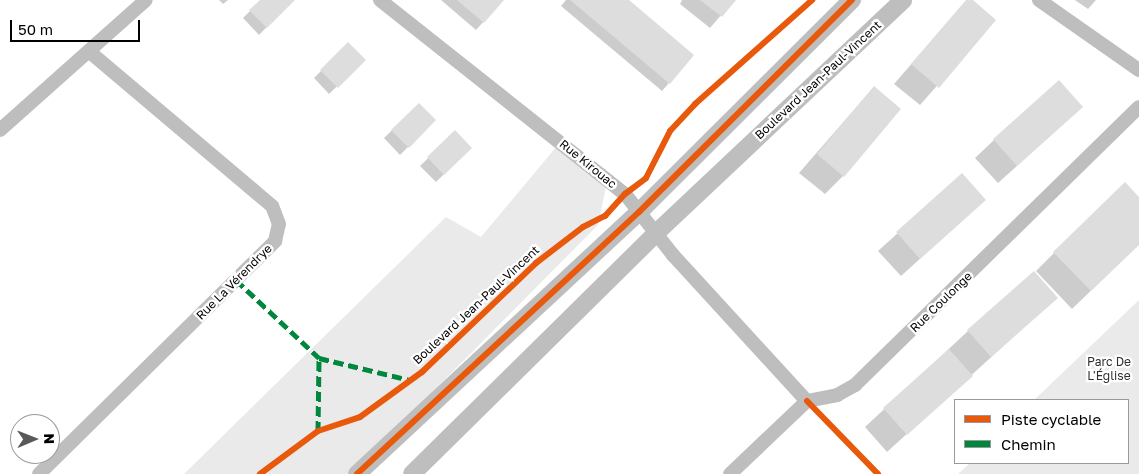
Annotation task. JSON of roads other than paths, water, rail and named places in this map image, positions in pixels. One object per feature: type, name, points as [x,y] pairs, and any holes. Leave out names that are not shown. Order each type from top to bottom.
[{"type":"street","points":[[0,130],[90,52],[146,0]]},
{"type":"street","name":"Rue Kirouac","points":[[380,0],[625,194],[655,234],[807,401]]},
{"type":"street","points":[[357,474],[639,212],[852,0]]},
{"type":"street","name":"Boulevard Jean-Paul-Vincent","points":[[412,474],[655,234],[903,0]]},
{"type":"street","points":[[1039,0],[1139,70]]},
{"type":"street","name":"Rue La Vérendrye","points":[[39,474],[274,241],[279,224],[272,206],[90,52]]},
{"type":"street","name":"Rue Coulonge","points":[[807,401],[838,395],[855,385],[1139,107]]},
{"type":"street","points":[[730,474],[807,401]]},
{"type":"park label","name":"Parc De L'Église","points":[[1109,369]]}]
